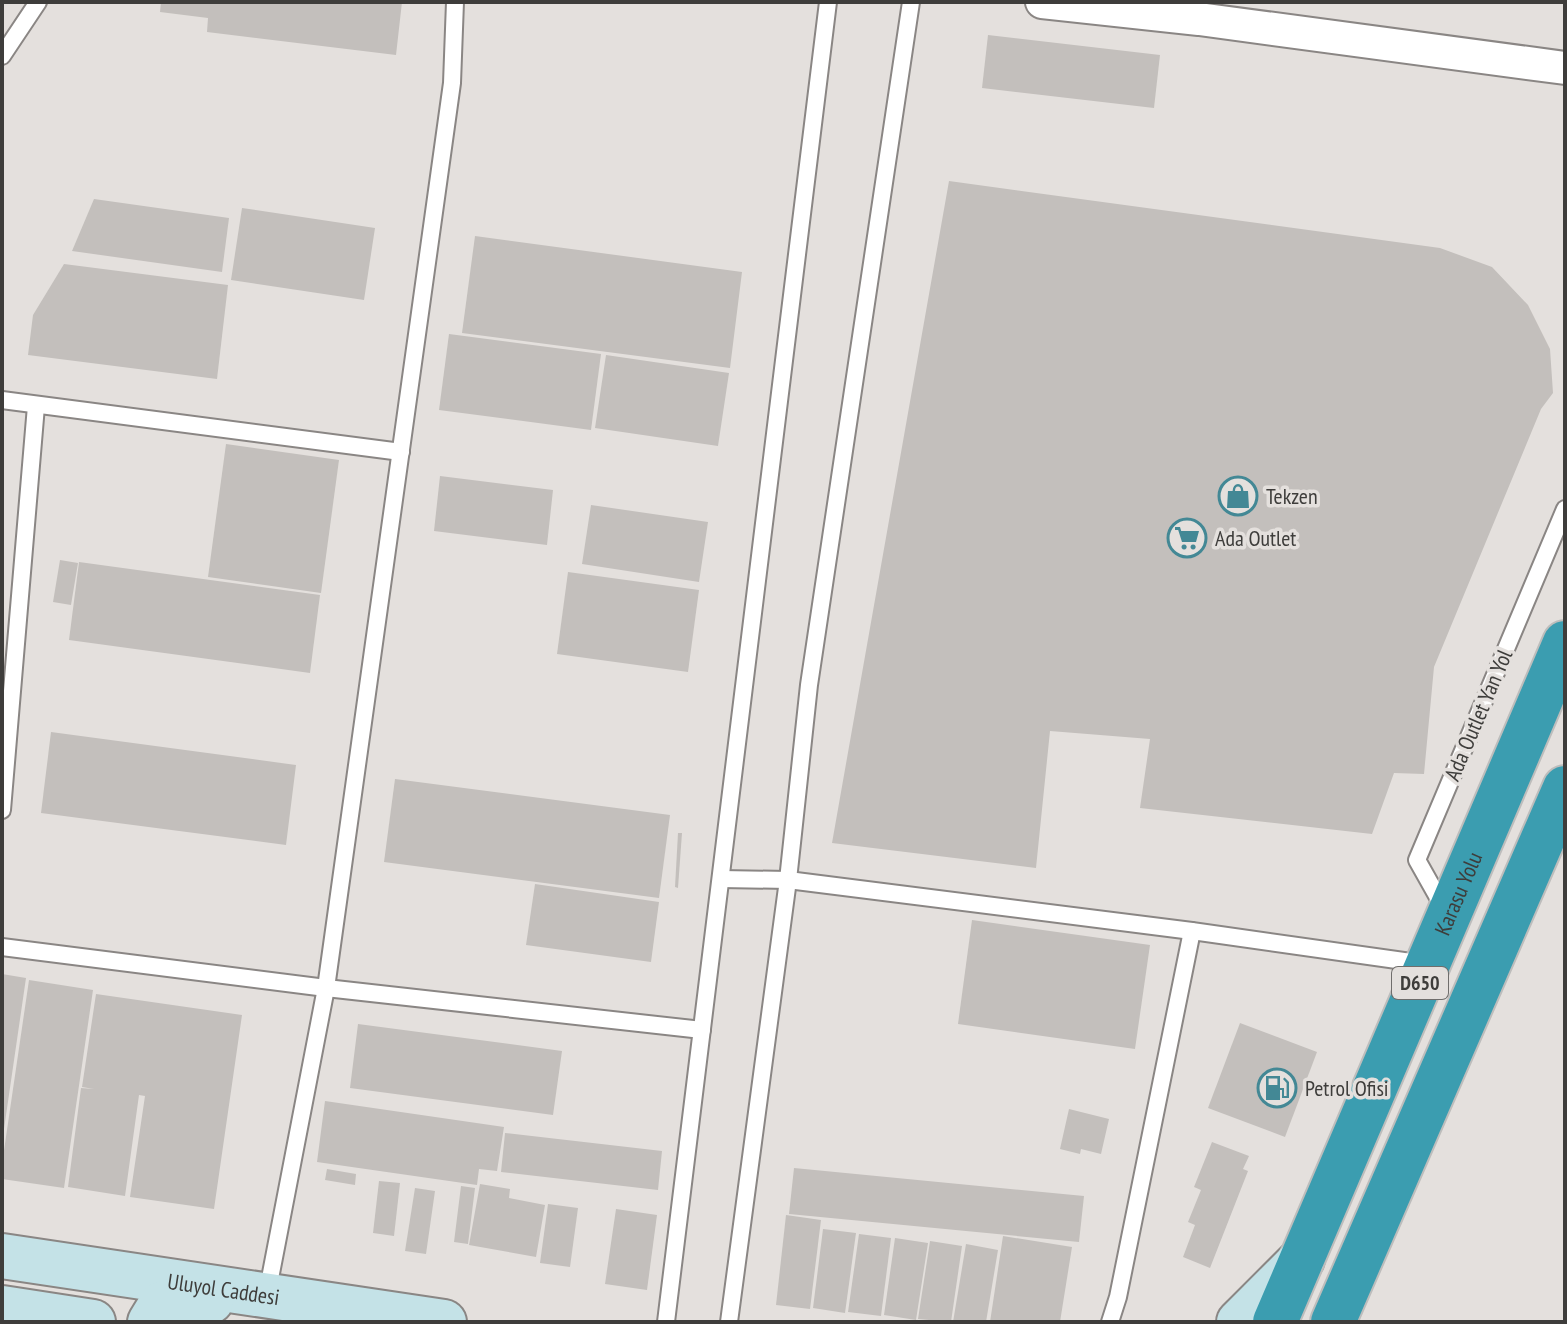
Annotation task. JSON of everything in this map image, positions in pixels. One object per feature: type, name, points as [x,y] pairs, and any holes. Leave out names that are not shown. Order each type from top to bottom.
[{"type":"highway","points":[[1524,739],[1565,623]]},
{"type":"highway","name":"Karasu Yolu","points":[[1275,1322],[1565,643]]},
{"type":"highway","name":"D650","points":[[1333,1322],[1561,808]]},
{"type":"main road","name":"Uluyol Caddesi","points":[[2,1256],[444,1322]]},
{"type":"main road","points":[[1239,1322],[1304,1257]]},
{"type":"main road","points":[[150,1322],[161,1304],[176,1300],[247,1306],[262,1305],[267,1296]]},
{"type":"main road","points":[[2,1308],[93,1322]]},
{"type":"street","points":[[1042,2],[1199,19],[1565,68]]},
{"type":"lane","points":[[2,56],[38,2]]},
{"type":"lane","points":[[267,1296],[326,988],[452,83],[455,2]]},
{"type":"lane","points":[[666,1322],[828,2]]},
{"type":"lane","points":[[729,1322],[788,880],[809,685],[911,2]]},
{"type":"lane","points":[[2,400],[401,452]]},
{"type":"lane","points":[[2,810],[36,406]]},
{"type":"lane","name":"Ada Outlet Yan Yol","points":[[1448,917],[1417,860],[1565,509]]},
{"type":"lane","points":[[721,879],[788,880],[1192,931],[1428,965]]},
{"type":"lane","points":[[1110,1322],[1118,1297],[1192,931]]},
{"type":"lane","points":[[2,947],[326,988],[702,1030]]},
{"type":"building","points":[[161,2],[402,2],[396,55],[207,32],[208,18],[160,12]]},
{"type":"building","points":[[988,35],[1160,55],[1154,108],[982,88]]},
{"type":"building","name":"Ada Outlet","points":[[949,181],[1440,248],[1492,267],[1528,305],[1550,349],[1553,393],[1541,409],[1434,667],[1424,774],[1394,773],[1372,834],[1140,808],[1150,739],[1050,731],[1036,868],[832,843]]},
{"type":"building","points":[[94,199],[229,218],[222,272],[72,251]]},
{"type":"building","points":[[242,208],[375,228],[364,300],[231,280]]},
{"type":"building","points":[[475,236],[742,272],[730,368],[462,333]]},
{"type":"building","points":[[64,264],[228,285],[217,379],[28,355],[33,315]]},
{"type":"building","points":[[449,334],[601,354],[591,430],[439,410]]},
{"type":"building","points":[[606,355],[729,373],[718,446],[595,428]]},
{"type":"building","points":[[226,444],[339,460],[321,593],[208,577]]},
{"type":"building","points":[[440,476],[553,490],[547,545],[434,531]]},
{"type":"building","points":[[591,505],[708,522],[699,582],[582,564]]},
{"type":"building","points":[[60,560],[78,563],[71,605],[53,602]]},
{"type":"building","points":[[79,562],[320,595],[310,673],[69,640]]},
{"type":"building","points":[[568,572],[699,590],[688,672],[557,654]]},
{"type":"building","points":[[51,732],[296,765],[286,845],[41,813]]},
{"type":"building","points":[[395,779],[670,815],[659,898],[384,862]]},
{"type":"building","points":[[678,833],[682,833],[678,888],[675,887]]},
{"type":"building","points":[[535,884],[659,902],[651,962],[526,945]]},
{"type":"building","points":[[972,920],[1150,945],[1135,1049],[958,1024]]},
{"type":"building","points":[[2,974],[26,978],[4,1129],[2,1129]]},
{"type":"building","points":[[29,980],[93,990],[64,1188],[2,1179]]},
{"type":"building","points":[[96,994],[242,1015],[214,1209],[130,1197],[145,1096],[139,1095],[125,1196],[68,1187],[81,1088],[94,1089],[82,1087]]},
{"type":"building","points":[[1240,1023],[1317,1052],[1285,1137],[1208,1108]]},
{"type":"building","points":[[358,1024],[562,1051],[553,1115],[350,1088]]},
{"type":"building","points":[[325,1101],[504,1127],[497,1171],[479,1169],[477,1185],[317,1162]]},
{"type":"building","points":[[1069,1109],[1109,1119],[1101,1154],[1081,1149],[1080,1154],[1060,1149]]},
{"type":"building","points":[[505,1133],[662,1151],[658,1190],[501,1172]]},
{"type":"building","points":[[1212,1142],[1249,1156],[1243,1169],[1248,1171],[1210,1268],[1183,1257],[1195,1225],[1188,1222],[1201,1190],[1194,1187]]},
{"type":"building","points":[[794,1168],[1084,1196],[1079,1242],[789,1214]]},
{"type":"building","points":[[327,1169],[356,1174],[355,1185],[325,1180]]},
{"type":"building","points":[[379,1181],[400,1183],[394,1236],[373,1233]]},
{"type":"building","points":[[480,1184],[510,1189],[509,1198],[545,1205],[536,1257],[469,1245]]},
{"type":"building","points":[[461,1186],[475,1188],[468,1244],[454,1242]]},
{"type":"building","points":[[415,1188],[435,1191],[426,1254],[405,1251]]},
{"type":"building","points":[[548,1204],[578,1208],[570,1267],[540,1263]]},
{"type":"building","points":[[616,1209],[657,1215],[647,1290],[605,1284]]},
{"type":"building","points":[[786,1215],[821,1220],[810,1309],[776,1305]]},
{"type":"building","points":[[823,1229],[856,1233],[845,1313],[813,1308]]},
{"type":"building","points":[[859,1234],[891,1238],[881,1316],[848,1312]]},
{"type":"building","points":[[1003,1236],[1072,1247],[1060,1322],[990,1322]]},
{"type":"building","points":[[895,1238],[928,1243],[916,1320],[884,1315]]},
{"type":"building","points":[[930,1241],[962,1246],[951,1322],[918,1319]]},
{"type":"building","points":[[966,1244],[998,1250],[986,1322],[953,1322]]},
{"type":"place","name":"Tekzen","points":[[1238,496]]},
{"type":"place","name":"Ada Outlet","points":[[1187,538]]},
{"type":"place","name":"Petrol Ofisi","points":[[1277,1088]]}]
